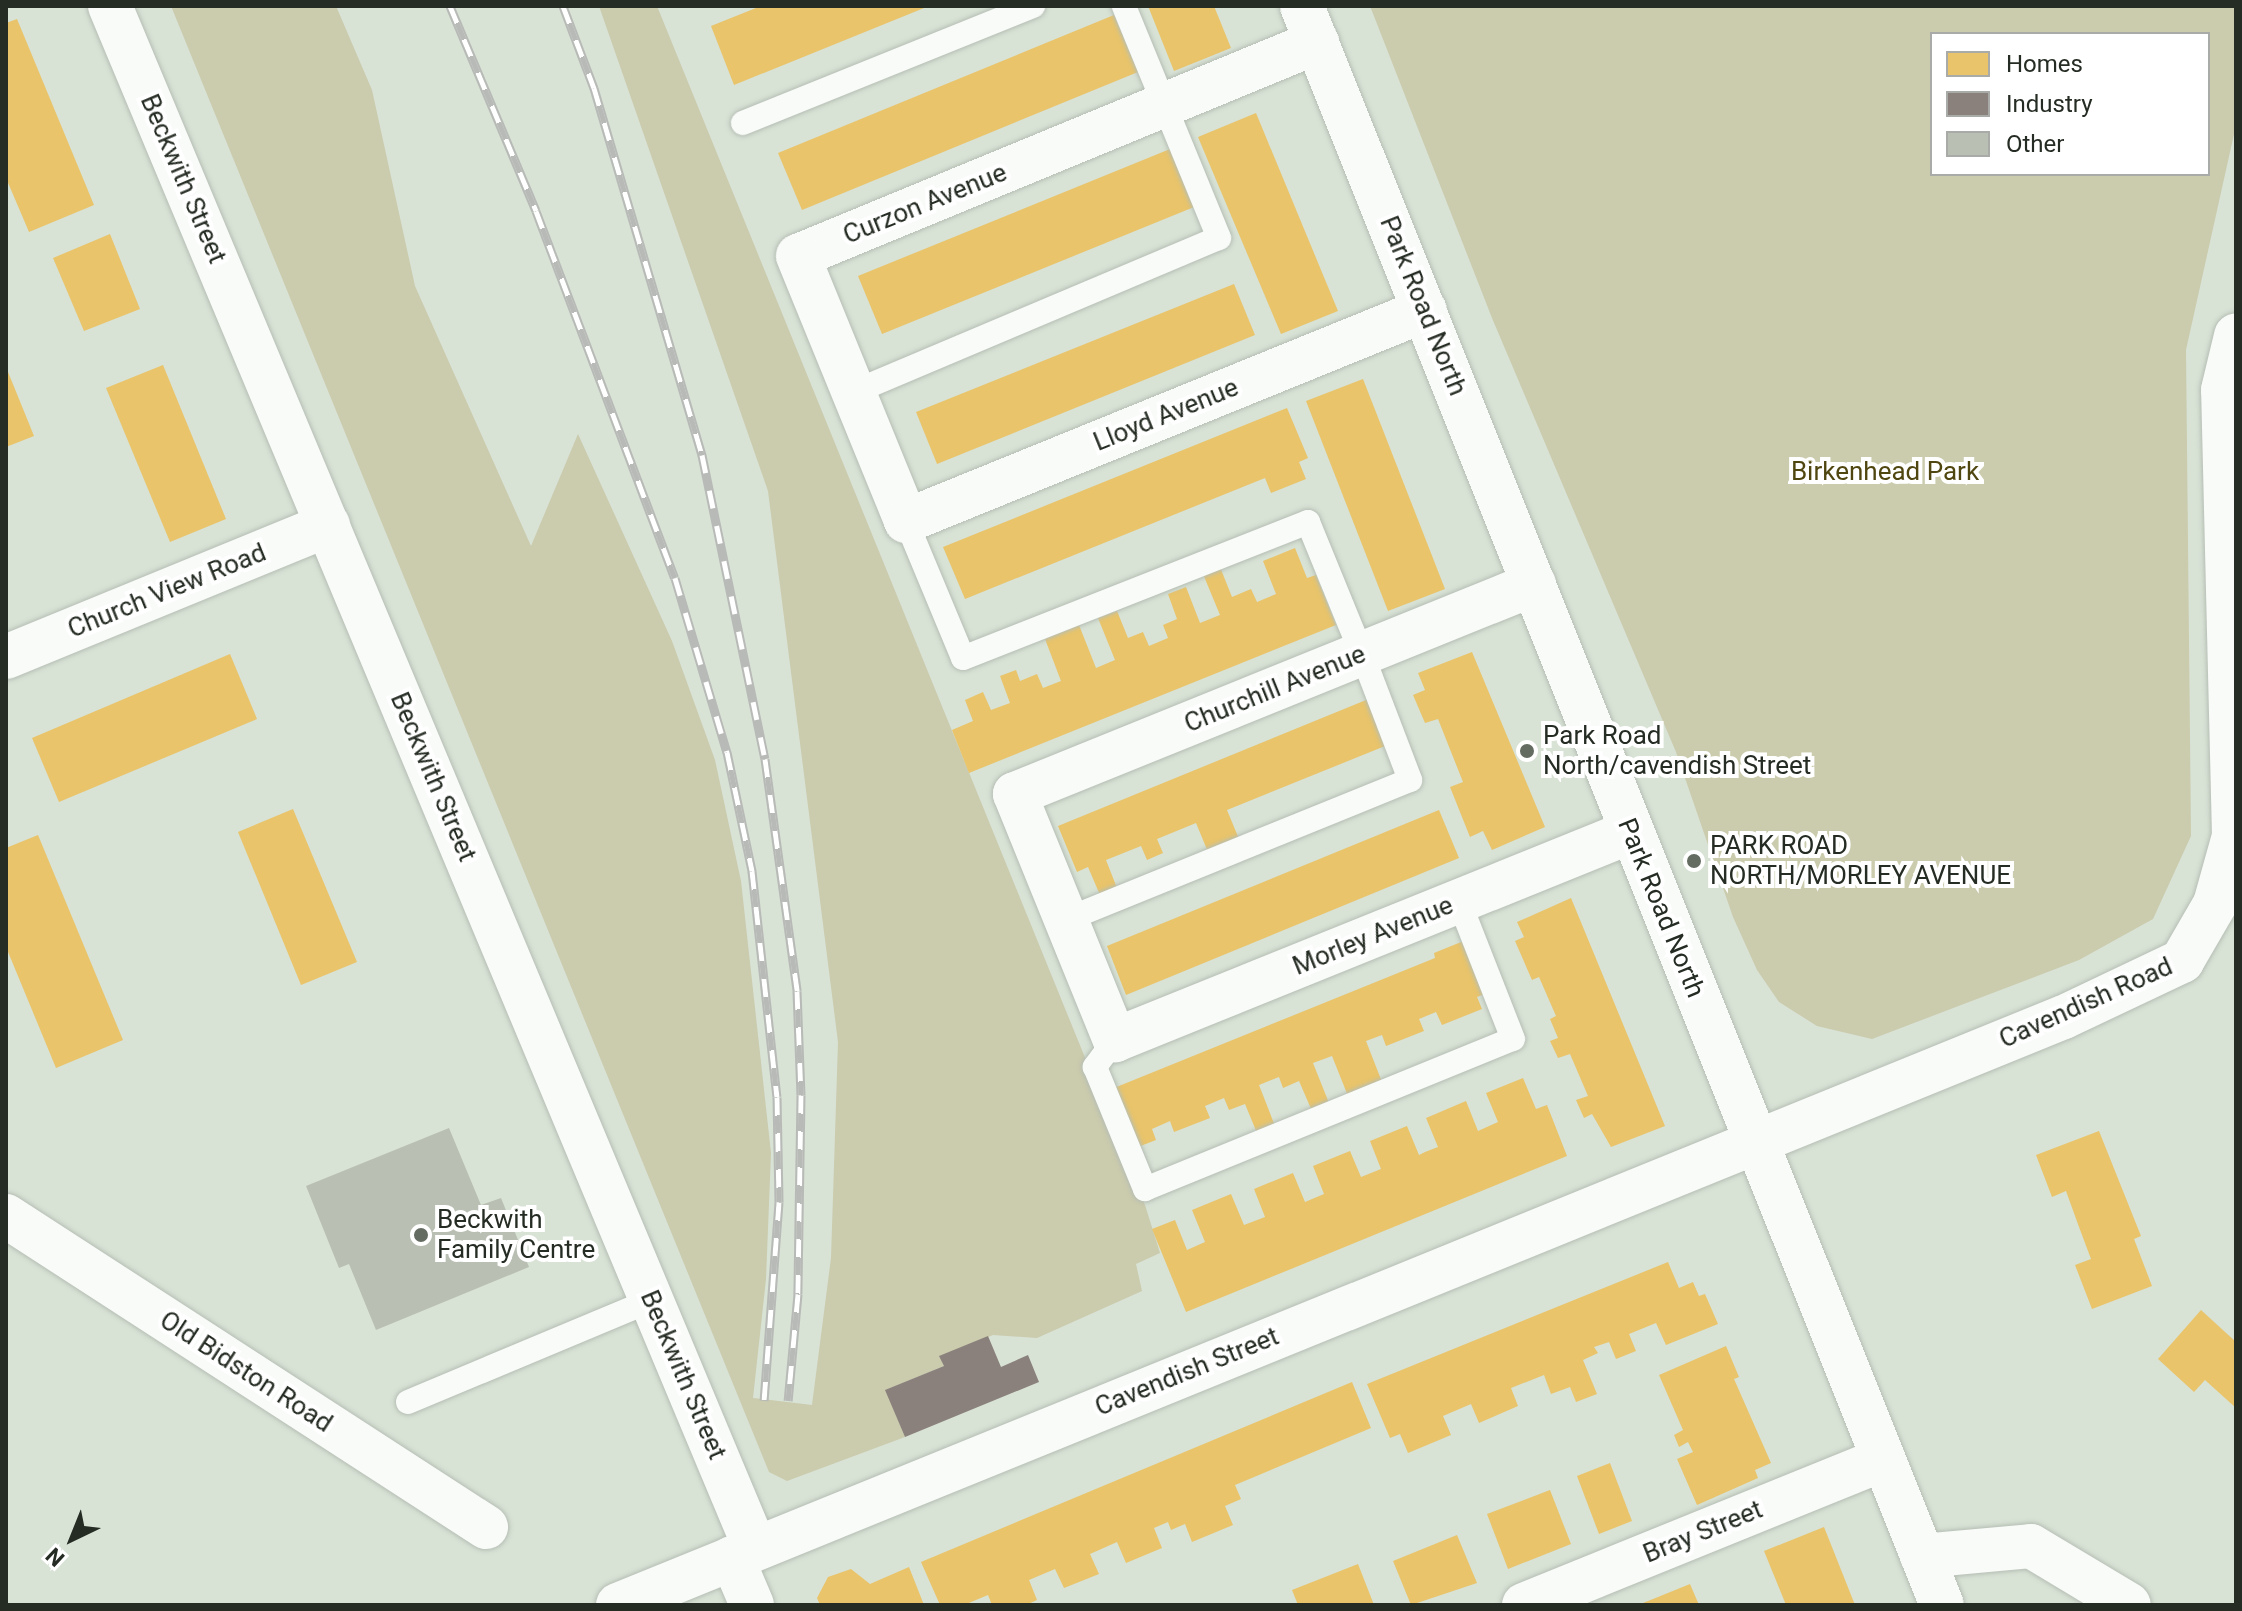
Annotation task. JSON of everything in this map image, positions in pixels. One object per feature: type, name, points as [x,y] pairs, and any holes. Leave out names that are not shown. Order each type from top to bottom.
[{"type":"street","name":"Beckwith Street","points":[[110,6],[652,1300],[744,1553],[752,1605]]},
{"type":"street","name":"Curzon Avenue","points":[[906,521],[798,256],[1167,104],[1309,24]]},
{"type":"street","name":"Park Road North","points":[[1309,24],[1942,1605]]},
{"type":"street","name":"Lloyd Avenue","points":[[906,521],[1425,310]]},
{"type":"street","name":"Cavendish Road","points":[[1756,1142],[2064,1017],[2182,961],[2215,904],[2234,836],[2223,390],[2236,336]]},
{"type":"street","name":"Church View Road","points":[[6,657],[328,525]]},
{"type":"street","name":"Churchill Avenue","points":[[1066,920],[1015,794],[1534,584]]},
{"type":"street","name":"Morley Avenue","points":[[1115,1040],[1630,832]]},
{"type":"street","points":[[1066,920],[1115,1040]]},
{"type":"street","name":"Cavendish Street","points":[[618,1605],[1756,1142]]},
{"type":"street","name":"Old Bidston Road","points":[[6,1216],[486,1527]]},
{"type":"street","name":"Bray Street","points":[[1524,1605],[1883,1459]]},
{"type":"street","points":[[1922,1556],[2031,1546],[2129,1605]]},
{"type":"lane","points":[[743,123],[1033,6]]},
{"type":"lane","points":[[854,392],[1219,238],[1167,104],[1124,6]]},
{"type":"lane","points":[[906,521],[963,658],[1308,522],[1362,654],[1410,780],[1066,920]]},
{"type":"lane","points":[[1115,1040],[1095,1067],[1145,1189],[1513,1039],[1459,901]]},
{"type":"lane","points":[[408,1402],[652,1300]]},
{"type":"green space","points":[[171,6],[336,6],[372,90],[415,286],[531,546],[578,434],[672,641],[715,760],[741,881],[771,1153],[766,1279],[753,1398],[812,1405],[831,1258],[838,1042],[768,491],[599,6],[657,6],[1145,1205],[1160,1253],[1136,1264],[1142,1291],[1037,1338],[993,1335],[940,1356],[944,1366],[886,1390],[905,1437],[787,1481],[769,1472]]},
{"type":"green space","name":"Birkenhead Park","points":[[1370,6],[2236,6],[2236,125],[2186,350],[2191,836],[2153,919],[2079,960],[1872,1039],[1817,1026],[1779,1002],[1757,970],[1733,917],[1676,752],[1492,318]]},
{"type":"building: Homes","points":[[761,6],[929,6],[734,85],[711,26]]},
{"type":"building: Homes","points":[[1148,6],[1214,6],[1231,48],[1174,71]]},
{"type":"building: Homes","points":[[1114,15],[1138,72],[802,210],[778,153]]},
{"type":"building: Homes","points":[[17,19],[94,205],[29,232],[6,178],[6,23]]},
{"type":"building: Homes","points":[[1256,113],[1338,311],[1281,334],[1198,137]]},
{"type":"building: Homes","points":[[1175,147],[1199,205],[882,334],[858,276]]},
{"type":"building: Homes","points":[[110,234],[140,309],[84,331],[53,258]]},
{"type":"building: Homes","points":[[1234,284],[1255,335],[937,464],[916,412]]},
{"type":"building: Homes","points":[[163,365],[226,519],[170,542],[106,388]]},
{"type":"building: Homes","points":[[6,367],[34,436],[6,447]]},
{"type":"building: Homes","points":[[1363,379],[1445,589],[1388,611],[1306,401]]},
{"type":"building: Homes","points":[[1287,408],[1308,458],[1299,462],[1306,479],[1271,493],[1265,478],[965,599],[943,547]]},
{"type":"building: Homes","points":[[1295,548],[1307,578],[1316,575],[1336,625],[969,773],[952,730],[973,721],[965,700],[983,692],[991,710],[1010,703],[1000,676],[1016,670],[1020,681],[1037,674],[1043,688],[1061,681],[1045,639],[1079,625],[1096,668],[1115,660],[1098,618],[1117,611],[1128,638],[1143,632],[1149,646],[1168,638],[1163,625],[1177,619],[1168,594],[1186,587],[1200,623],[1220,615],[1203,574],[1220,567],[1232,597],[1251,589],[1257,602],[1276,594],[1263,561]]},
{"type":"building: Homes","points":[[1472,652],[1545,827],[1492,850],[1483,831],[1470,837],[1450,787],[1463,782],[1438,719],[1425,723],[1413,695],[1425,690],[1418,673]]},
{"type":"building: Homes","points":[[230,654],[257,719],[59,802],[32,738]]},
{"type":"building: Homes","points":[[1371,698],[1390,744],[1227,810],[1239,839],[1208,852],[1196,823],[1157,839],[1163,853],[1147,860],[1141,846],[1106,860],[1117,888],[1100,895],[1088,867],[1077,872],[1058,826]]},
{"type":"building: Homes","points":[[293,809],[357,962],[301,985],[238,832]]},
{"type":"building: Homes","points":[[1439,810],[1459,858],[1126,995],[1107,946]]},
{"type":"building: Homes","points":[[38,835],[123,1040],[56,1068],[6,947],[6,848]]},
{"type":"building: Homes","points":[[1571,898],[1665,1126],[1611,1147],[1592,1114],[1584,1118],[1576,1100],[1588,1096],[1570,1054],[1558,1058],[1550,1041],[1558,1038],[1550,1019],[1556,1016],[1539,977],[1532,980],[1515,941],[1524,937],[1517,922]]},
{"type":"building: Homes","points":[[1466,940],[1487,993],[1477,997],[1482,1009],[1442,1025],[1436,1012],[1419,1019],[1424,1031],[1386,1046],[1382,1035],[1366,1041],[1382,1082],[1348,1096],[1332,1056],[1313,1063],[1329,1103],[1312,1111],[1299,1081],[1283,1088],[1279,1077],[1259,1085],[1275,1126],[1257,1133],[1245,1104],[1229,1110],[1224,1098],[1205,1106],[1210,1118],[1174,1132],[1170,1121],[1152,1129],[1156,1140],[1138,1147],[1114,1088],[1435,958],[1434,953]]},
{"type":"building: Homes","points":[[1523,1078],[1536,1109],[1547,1105],[1567,1156],[1186,1312],[1152,1229],[1175,1220],[1187,1250],[1205,1242],[1192,1210],[1231,1194],[1244,1225],[1265,1217],[1254,1189],[1293,1173],[1305,1202],[1324,1194],[1313,1166],[1350,1151],[1361,1177],[1381,1169],[1370,1141],[1407,1126],[1419,1155],[1438,1147],[1426,1118],[1466,1101],[1478,1131],[1498,1122],[1486,1093]]},
{"type":"building: Homes","points":[[2099,1131],[2141,1236],[2134,1239],[2152,1286],[2092,1309],[2075,1265],[2091,1259],[2066,1191],[2052,1197],[2036,1155]]},
{"type":"building: Homes","points":[[1668,1262],[1679,1288],[1693,1282],[1699,1296],[1705,1294],[1718,1324],[1666,1345],[1656,1323],[1629,1334],[1636,1351],[1616,1359],[1609,1342],[1594,1347],[1598,1353],[1583,1360],[1597,1394],[1576,1402],[1570,1387],[1551,1394],[1544,1375],[1511,1388],[1518,1406],[1479,1423],[1471,1404],[1443,1416],[1451,1435],[1408,1453],[1400,1434],[1390,1438],[1367,1384]]},
{"type":"building: Homes","points":[[2201,1310],[2236,1342],[2236,1408],[2205,1380],[2194,1392],[2158,1359]]},
{"type":"building: Homes","points":[[1726,1346],[1739,1377],[1734,1379],[1771,1463],[1755,1470],[1758,1478],[1697,1505],[1677,1459],[1693,1452],[1688,1442],[1679,1447],[1674,1435],[1683,1430],[1659,1375]]},
{"type":"building: Homes","points":[[1352,1382],[1371,1428],[1235,1485],[1241,1499],[1225,1506],[1233,1525],[1192,1542],[1185,1524],[1171,1530],[1168,1522],[1154,1528],[1162,1548],[1126,1563],[1117,1542],[1090,1554],[1099,1574],[1064,1588],[1055,1569],[1029,1580],[1037,1600],[1026,1605],[992,1605],[988,1595],[964,1605],[940,1605],[921,1562]]},
{"type":"building: Homes","points":[[1610,1463],[1632,1521],[1599,1534],[1577,1476]]},
{"type":"building: Homes","points":[[1550,1490],[1571,1544],[1508,1569],[1487,1514]]},
{"type":"building: Homes","points":[[1824,1527],[1855,1605],[1786,1605],[1764,1551]]},
{"type":"building: Homes","points":[[1457,1535],[1477,1583],[1411,1605],[1393,1561]]},
{"type":"building: Homes","points":[[1358,1564],[1374,1605],[1298,1605],[1292,1590]]},
{"type":"building: Homes","points":[[909,1567],[924,1605],[820,1605],[817,1598],[828,1577],[851,1569],[870,1584]]},
{"type":"building: Homes","points":[[1690,1584],[1699,1605],[1638,1605],[1658,1597]]},
{"type":"building: Industry","points":[[988,1336],[1001,1367],[1028,1355],[1039,1382],[905,1437],[885,1390],[944,1366],[939,1356]]},
{"type":"building: Other","name":"Beckwith Family Centre","points":[[449,1128],[481,1205],[501,1198],[529,1267],[376,1330],[349,1264],[339,1268],[306,1186]]},
{"type":"railway","points":[[450,6],[536,211],[675,578],[727,752],[752,871],[777,1097],[779,1202],[764,1400]]},
{"type":"railway","points":[[563,6],[594,88],[702,455],[765,759],[797,991],[801,1095],[798,1294],[788,1401]]},
{"type":"place","name":"Park Road North/cavendish Street","points":[[1527,751]]},
{"type":"place","name":"PARK ROAD NORTH/MORLEY AVENUE","points":[[1694,861]]},
{"type":"place","name":"Beckwith Family Centre","points":[[421,1235]]}]
